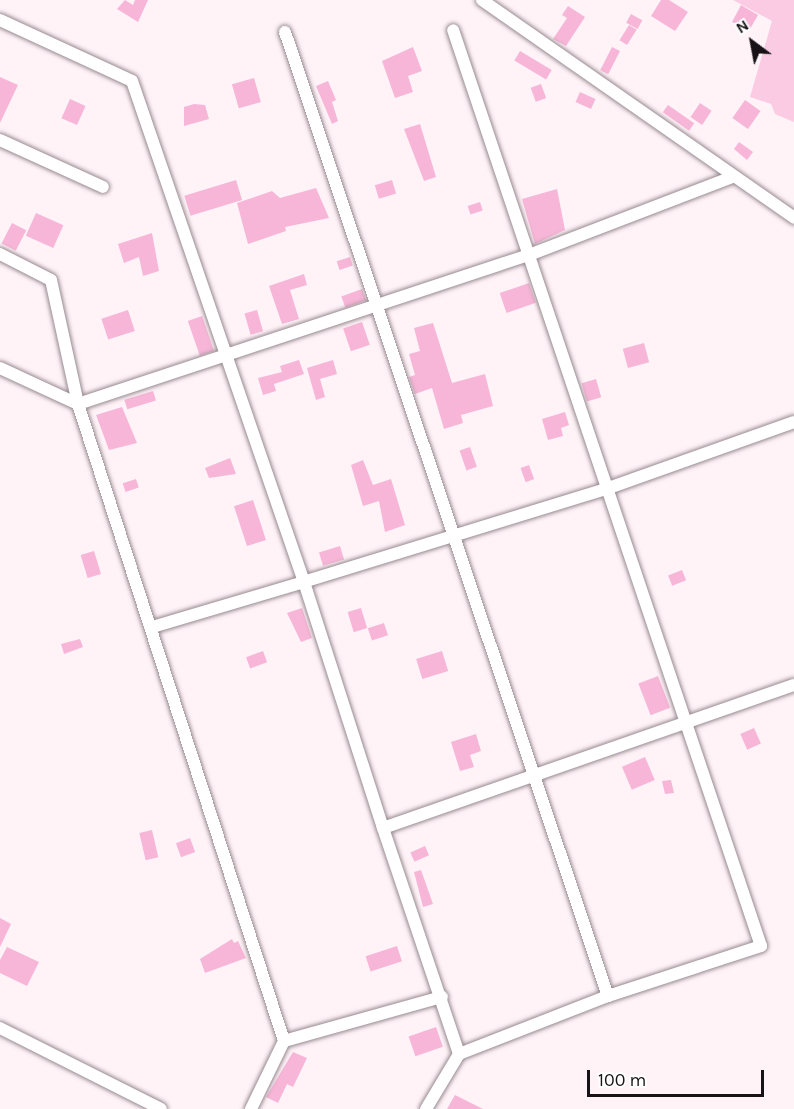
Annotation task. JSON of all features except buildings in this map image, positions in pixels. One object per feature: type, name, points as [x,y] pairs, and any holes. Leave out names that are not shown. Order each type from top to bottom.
[{"type":"street","points":[[482,0],[732,177],[794,218]]},
{"type":"street","points":[[0,21],[132,81],[228,353],[459,1054]]},
{"type":"street","points":[[426,1109],[459,1054],[608,996],[761,946],[684,722],[609,488],[453,30]]},
{"type":"street","points":[[285,32],[376,306],[457,538],[531,775],[608,996]]},
{"type":"street","points":[[0,140],[103,187]]},
{"type":"street","points":[[0,368],[78,404],[529,255],[732,177]]},
{"type":"street","points":[[0,254],[51,280],[78,404],[284,1041],[251,1109]]},
{"type":"street","points":[[152,627],[457,538],[609,488],[794,422]]},
{"type":"street","points":[[383,828],[794,685]]},
{"type":"street","points":[[284,1041],[442,997]]},
{"type":"street","points":[[0,1028],[161,1109]]},
{"type":"shaded area","points":[[733,0],[794,0],[794,122],[775,114],[771,104],[750,97],[772,21]]}]
